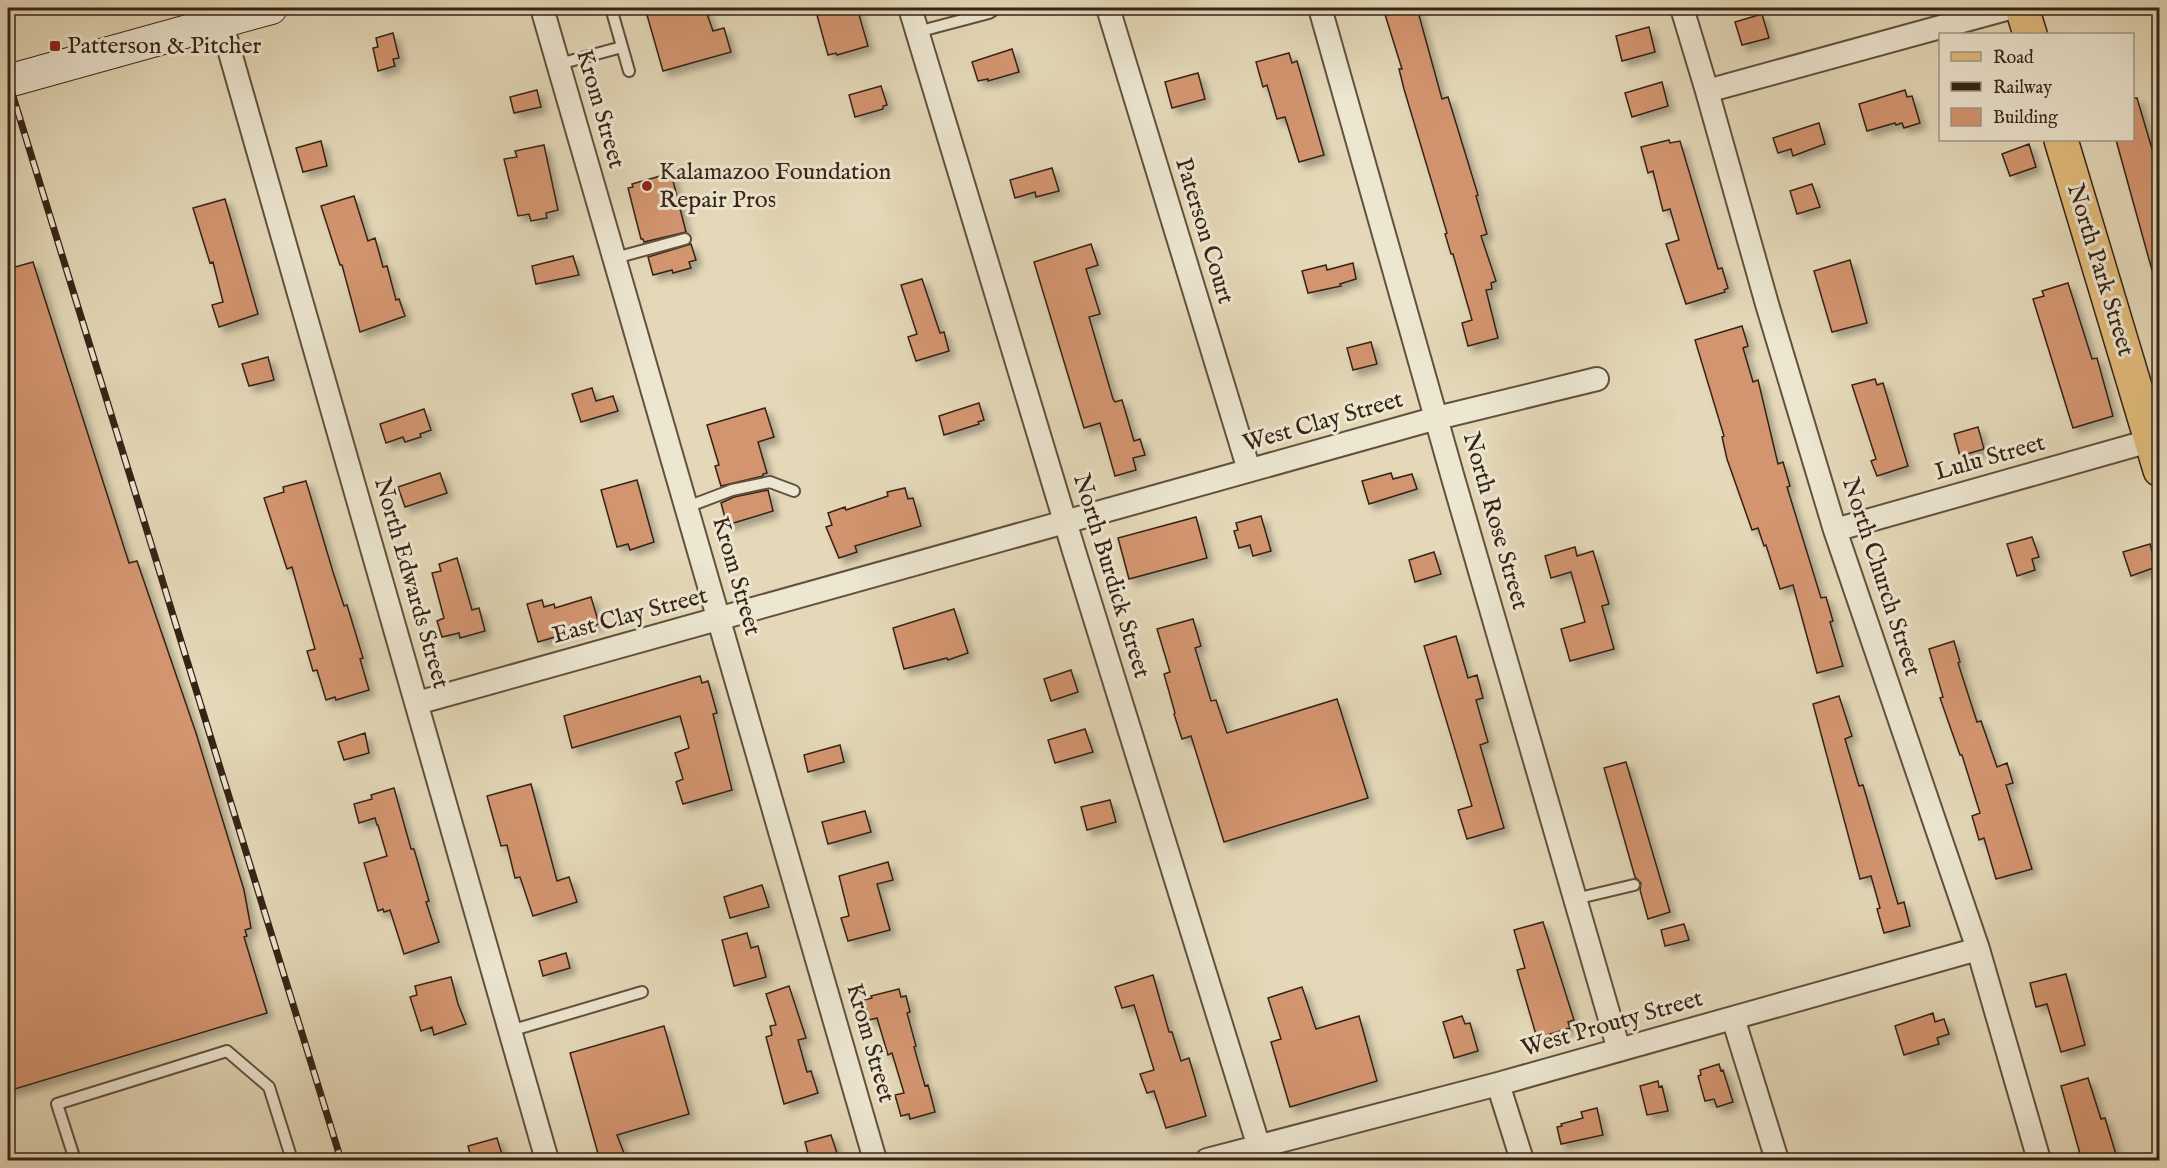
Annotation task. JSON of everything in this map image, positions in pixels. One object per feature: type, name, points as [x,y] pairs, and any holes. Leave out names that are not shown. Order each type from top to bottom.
[{"type":"main road","points":[[2022,8],[2030,33]]},
{"type":"main road","name":"North Park Street","points":[[2061,141],[2157,449]]},
{"type":"street","points":[[8,81],[271,8]]},
{"type":"street","name":"Krom Street","points":[[542,8],[875,1161]]},
{"type":"street","name":"North Burdick Street","points":[[910,8],[1261,1153]]},
{"type":"street","name":"Paterson Court","points":[[1108,8],[1250,470]]},
{"type":"street","name":"North Rose Street","points":[[1320,8],[1619,1050]]},
{"type":"street","name":"North Church Street","points":[[1682,8],[1835,530],[1978,949],[2039,1161]]},
{"type":"street","points":[[1707,92],[2010,8]]},
{"type":"street","name":"North Edwards Street","points":[[221,21],[547,1161]]},
{"type":"street","name":"West Clay Street","points":[[1066,522],[1437,418],[1597,379]]},
{"type":"street","name":"Lulu Street","points":[[1835,530],[2157,449]]},
{"type":"street","name":"East Clay Street","points":[[417,703],[1066,522]]},
{"type":"street","name":"West Prouty Street","points":[[1207,1161],[1261,1153],[1978,949]]},
{"type":"street","points":[[1733,1018],[1777,1161]]},
{"type":"street","points":[[1498,1084],[1522,1161]]},
{"type":"lane","points":[[611,8],[629,71]]},
{"type":"lane","points":[[917,32],[989,13],[997,8]]},
{"type":"lane","points":[[559,64],[622,47]]},
{"type":"lane","points":[[615,258],[685,239]]},
{"type":"lane","points":[[687,507],[732,490],[770,482],[794,491]]},
{"type":"lane","points":[[1575,899],[1634,885]]},
{"type":"lane","points":[[510,1032],[642,992]]},
{"type":"lane","points":[[75,1161],[57,1104],[227,1052],[269,1087],[292,1161]]},
{"type":"building","points":[[645,8],[705,8],[713,31],[724,28],[731,52],[663,71]]},
{"type":"building","points":[[815,8],[857,8],[868,46],[837,55],[836,53],[828,55]]},
{"type":"building","points":[[1383,8],[1417,8],[1442,99],[1448,97],[1478,195],[1476,196],[1487,234],[1481,236],[1496,281],[1491,283],[1492,289],[1486,290],[1498,338],[1468,346],[1462,323],[1472,320],[1445,234],[1447,233],[1404,89],[1399,69],[1402,69]]},
{"type":"building","points":[[1762,14],[1769,38],[1742,45],[1735,22]]},
{"type":"building","points":[[1649,27],[1655,52],[1622,61],[1616,36]]},
{"type":"building","points":[[393,33],[399,58],[393,59],[395,66],[378,71],[373,48],[378,47],[376,38]]},
{"type":"building","points":[[1012,49],[1019,72],[988,81],[988,79],[978,81],[972,62]]},
{"type":"building","points":[[1289,53],[1292,63],[1297,61],[1324,155],[1299,162],[1285,117],[1277,119],[1267,85],[1263,87],[1256,62]]},
{"type":"building","points":[[1198,73],[1205,99],[1172,108],[1165,82]]},
{"type":"building","points":[[1662,82],[1668,106],[1632,117],[1625,93]]},
{"type":"building","points":[[881,86],[887,105],[883,106],[883,109],[855,117],[849,95]]},
{"type":"building","points":[[537,90],[541,107],[514,113],[510,97]]},
{"type":"building","points":[[1905,90],[1907,97],[1912,96],[1920,123],[1904,128],[1902,123],[1896,125],[1895,123],[1867,131],[1859,104]]},
{"type":"building","points":[[2134,98],[2137,98],[2160,176],[2160,280],[2155,281],[2116,141],[2134,141]]},
{"type":"building","points":[[1819,123],[1825,144],[1793,156],[1791,149],[1778,153],[1773,138]]},
{"type":"building","points":[[1669,140],[1670,143],[1680,141],[1718,269],[1722,268],[1728,288],[1724,290],[1725,292],[1686,304],[1666,244],[1679,240],[1670,209],[1663,211],[1653,171],[1648,173],[1641,147]]},
{"type":"building","points":[[321,141],[327,166],[303,172],[296,148]]},
{"type":"building","points":[[2029,144],[2036,167],[2010,176],[2002,154]]},
{"type":"building","points":[[544,145],[558,210],[546,213],[547,218],[531,221],[529,214],[518,216],[504,159],[517,157],[515,151]]},
{"type":"building","points":[[1052,168],[1059,191],[1036,197],[1035,192],[1015,198],[1010,180]]},
{"type":"building","points":[[671,173],[686,232],[644,242],[641,239],[628,188],[633,187],[632,184]]},
{"type":"building","points":[[1812,184],[1820,207],[1797,214],[1790,191]]},
{"type":"building","points":[[354,196],[368,241],[375,238],[383,267],[387,266],[396,300],[399,299],[405,316],[360,332],[342,265],[340,265],[321,206]]},
{"type":"building","points":[[225,199],[258,314],[219,327],[212,305],[223,302],[213,262],[210,263],[193,208]]},
{"type":"building","points":[[691,244],[696,260],[689,262],[691,268],[653,275],[648,257]]},
{"type":"building","points":[[1091,244],[1098,265],[1086,269],[1100,314],[1089,317],[1113,399],[1115,402],[1122,400],[1134,441],[1140,439],[1145,455],[1133,458],[1136,470],[1115,476],[1100,423],[1084,428],[1034,262]]},
{"type":"building","points":[[573,256],[579,275],[536,284],[532,266]]},
{"type":"building","points":[[1850,260],[1867,323],[1832,332],[1814,271]]},
{"type":"building","points":[[33,262],[129,563],[137,561],[196,733],[244,890],[251,928],[245,930],[247,936],[244,937],[267,1013],[8,1091],[8,269]]},
{"type":"building","points":[[1353,263],[1356,279],[1340,284],[1341,286],[1308,293],[1302,271],[1326,265],[1327,270]]},
{"type":"building","points":[[922,279],[940,333],[944,332],[949,351],[916,361],[908,337],[917,334],[901,285]]},
{"type":"building","points":[[2068,283],[2092,359],[2097,358],[2113,416],[2073,428],[2033,299],[2044,296],[2042,291]]},
{"type":"building","points":[[1742,326],[1748,346],[1743,348],[1753,382],[1758,380],[1778,464],[1783,462],[1790,486],[1787,487],[1821,598],[1826,597],[1833,621],[1830,622],[1843,666],[1817,673],[1793,585],[1780,589],[1758,528],[1752,530],[1727,459],[1722,437],[1724,436],[1695,340]]},
{"type":"building","points":[[1371,342],[1377,364],[1353,370],[1347,348]]},
{"type":"building","points":[[268,357],[274,380],[249,386],[242,364]]},
{"type":"building","points":[[1875,379],[1877,385],[1883,383],[1908,466],[1877,476],[1871,461],[1876,459],[1852,385]]},
{"type":"building","points":[[592,388],[596,401],[613,396],[618,411],[581,422],[572,394]]},
{"type":"building","points":[[979,403],[984,420],[978,422],[979,424],[944,435],[939,416]]},
{"type":"building","points":[[765,408],[774,437],[758,442],[767,473],[721,486],[715,466],[719,465],[707,425]]},
{"type":"building","points":[[424,409],[431,430],[420,434],[421,437],[405,442],[403,437],[386,443],[380,424]]},
{"type":"building","points":[[1978,427],[1984,449],[1960,456],[1954,434]]},
{"type":"building","points":[[440,473],[447,493],[405,507],[398,487]]},
{"type":"building","points":[[1391,473],[1393,479],[1412,474],[1417,489],[1369,504],[1362,481]]},
{"type":"building","points":[[637,480],[654,542],[630,550],[628,544],[617,547],[601,490]]},
{"type":"building","points":[[306,481],[333,572],[344,606],[347,605],[363,658],[360,659],[369,690],[336,700],[335,697],[326,700],[317,670],[313,671],[307,651],[315,649],[292,567],[287,569],[264,498],[284,492],[283,487]]},
{"type":"building","points":[[905,488],[908,499],[913,498],[921,526],[855,546],[857,552],[839,558],[826,527],[832,525],[828,513],[845,507],[846,510],[888,496],[887,492]]},
{"type":"building","points":[[768,490],[773,511],[727,525],[721,503],[734,497]]},
{"type":"building","points":[[1261,516],[1271,551],[1253,556],[1250,545],[1239,548],[1234,531],[1238,530],[1236,523]]},
{"type":"building","points":[[1196,517],[1207,558],[1129,579],[1118,538]]},
{"type":"building","points":[[2032,537],[2039,557],[2032,559],[2035,570],[2017,576],[2007,544]]},
{"type":"building","points":[[2150,544],[2156,567],[2131,576],[2123,552]]},
{"type":"building","points":[[1575,547],[1577,556],[1593,551],[1609,604],[1602,606],[1614,649],[1570,661],[1561,629],[1585,622],[1571,572],[1551,578],[1545,556]]},
{"type":"building","points":[[1434,552],[1441,574],[1415,582],[1409,560]]},
{"type":"building","points":[[457,558],[472,610],[479,608],[485,631],[460,638],[459,633],[442,637],[437,621],[444,618],[432,573],[441,571],[439,564]]},
{"type":"building","points":[[591,597],[599,624],[538,642],[527,604],[542,600],[544,607],[554,604],[555,608]]},
{"type":"building","points":[[954,609],[968,653],[948,660],[947,658],[904,669],[893,628]]},
{"type":"building","points":[[1193,619],[1201,646],[1195,648],[1211,701],[1216,700],[1227,733],[1337,699],[1368,798],[1224,842],[1191,736],[1182,739],[1174,714],[1164,674],[1170,672],[1157,629]]},
{"type":"building","points":[[1456,636],[1468,678],[1477,675],[1483,698],[1476,700],[1488,742],[1480,745],[1504,828],[1467,839],[1458,810],[1472,806],[1424,646]]},
{"type":"building","points":[[1954,641],[1960,662],[1958,663],[1977,722],[1981,721],[1997,767],[2007,763],[2013,783],[2006,785],[2032,869],[1996,879],[1984,838],[1979,840],[1972,816],[1980,813],[1962,755],[1960,755],[1940,698],[1943,697],[1929,649]]},
{"type":"building","points":[[1071,670],[1078,692],[1051,701],[1044,679]]},
{"type":"building","points":[[700,676],[702,683],[708,681],[717,713],[713,714],[732,790],[683,804],[676,782],[683,779],[675,753],[689,748],[680,716],[572,748],[564,716]]},
{"type":"building","points":[[1839,696],[1852,736],[1845,739],[1859,786],[1863,785],[1898,904],[1904,902],[1910,926],[1884,933],[1871,876],[1860,879],[1813,704]]},
{"type":"building","points":[[1085,729],[1093,752],[1055,763],[1048,740]]},
{"type":"building","points":[[365,733],[369,753],[344,760],[338,742]]},
{"type":"building","points":[[840,745],[844,762],[808,772],[804,755]]},
{"type":"building","points":[[1626,762],[1670,912],[1648,919],[1640,890],[1641,883],[1635,877],[1604,768]]},
{"type":"building","points":[[531,784],[557,881],[569,877],[577,902],[533,916],[520,877],[515,878],[507,845],[501,846],[487,796]]},
{"type":"building","points":[[394,788],[411,849],[414,849],[429,901],[426,902],[439,942],[404,954],[390,910],[378,911],[364,863],[387,856],[378,825],[375,818],[359,823],[354,804],[372,799],[371,795]]},
{"type":"building","points":[[1110,800],[1116,822],[1087,830],[1081,807]]},
{"type":"building","points":[[865,811],[871,832],[828,844],[822,822]]},
{"type":"building","points":[[888,862],[893,880],[877,884],[890,930],[848,941],[841,918],[849,916],[839,876]]},
{"type":"building","points":[[762,885],[769,907],[730,918],[724,897]]},
{"type":"building","points":[[1543,922],[1574,1020],[1568,1022],[1570,1028],[1537,1038],[1517,970],[1525,968],[1514,930]]},
{"type":"building","points":[[1684,924],[1689,940],[1665,946],[1661,930]]},
{"type":"building","points":[[747,933],[751,948],[758,946],[766,977],[734,986],[722,940]]},
{"type":"building","points":[[566,953],[570,968],[543,976],[539,961]]},
{"type":"building","points":[[2066,974],[2085,1045],[2061,1052],[2047,1004],[2036,1007],[2030,983]]},
{"type":"building","points":[[1153,975],[1169,1032],[1172,1032],[1181,1061],[1189,1058],[1206,1116],[1166,1128],[1154,1091],[1147,1093],[1140,1074],[1154,1070],[1134,1005],[1122,1008],[1115,987]]},
{"type":"building","points":[[451,977],[466,1024],[434,1035],[432,1027],[421,1031],[410,997],[417,995],[415,986]]},
{"type":"building","points":[[789,986],[806,1038],[798,1040],[807,1072],[811,1071],[818,1093],[784,1104],[766,1037],[772,1035],[770,1026],[776,1025],[766,994]]},
{"type":"building","points":[[1302,987],[1316,1029],[1359,1016],[1377,1081],[1290,1107],[1271,1042],[1281,1039],[1268,998]]},
{"type":"building","points":[[899,989],[901,997],[906,996],[910,1012],[907,1013],[916,1046],[914,1047],[935,1112],[910,1119],[909,1114],[901,1116],[895,1095],[904,1093],[892,1053],[888,1055],[877,1018],[869,1020],[864,1000]]},
{"type":"building","points":[[1933,1013],[1935,1022],[1944,1019],[1949,1034],[1937,1038],[1939,1044],[1904,1055],[1895,1026]]},
{"type":"building","points":[[1462,1016],[1465,1024],[1470,1023],[1478,1051],[1454,1058],[1443,1022]]},
{"type":"building","points":[[664,1026],[689,1114],[617,1135],[627,1161],[600,1161],[570,1053]]},
{"type":"building","points":[[1719,1064],[1733,1102],[1717,1107],[1714,1099],[1705,1101],[1698,1076],[1701,1075],[1700,1070]]},
{"type":"building","points":[[2088,1078],[2101,1119],[2105,1118],[2118,1161],[2082,1161],[2061,1086]]},
{"type":"building","points":[[1658,1081],[1659,1087],[1662,1086],[1668,1111],[1647,1115],[1640,1086]]},
{"type":"building","points":[[1597,1108],[1603,1135],[1561,1144],[1557,1127],[1583,1118],[1581,1112]]},
{"type":"building","points":[[831,1135],[838,1156],[822,1161],[810,1161],[805,1142]]},
{"type":"building","points":[[497,1138],[504,1161],[472,1161],[468,1146]]},
{"type":"railway","points":[[8,80],[341,1160]]},
{"type":"place","name":"Patterson & Pitcher","points":[[55,46]]},
{"type":"place","name":"Kalamazoo Foundation Repair Pros","points":[[647,186]]}]
